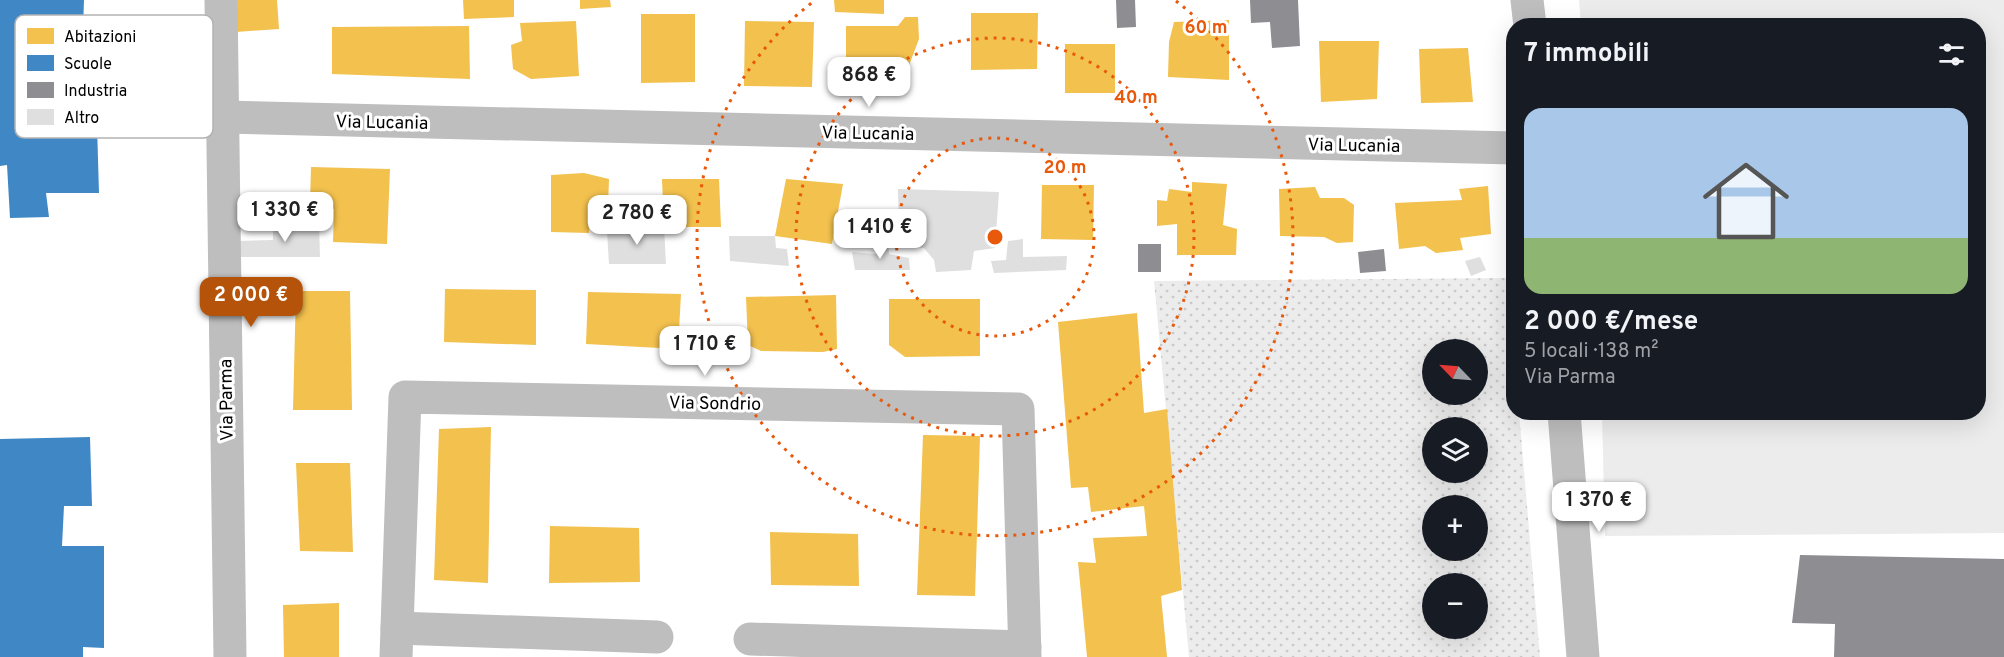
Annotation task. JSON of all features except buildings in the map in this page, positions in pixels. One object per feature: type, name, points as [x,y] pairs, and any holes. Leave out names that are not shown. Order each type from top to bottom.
[{"type":"street","name":"Via Parma","points":[[220,0],[230,657]]},
{"type":"street","points":[[1527,0],[1529,18]]},
{"type":"street","name":"Via Lucania","points":[[222,117],[1506,148]]},
{"type":"street","name":"Via Sondrio","points":[[657,637],[397,643],[405,397],[1018,409],[1025,652],[750,639]]},
{"type":"street","points":[[1565,420],[1583,657]]},
{"type":"shaded area","points":[[1579,0],[2004,0],[2004,533],[1605,536],[1602,420],[1986,420],[1986,18],[1580,18]]},
{"type":"shaded area","points":[[1506,278],[1506,420],[1520,420],[1540,657],[1189,657],[1154,281]]}]
